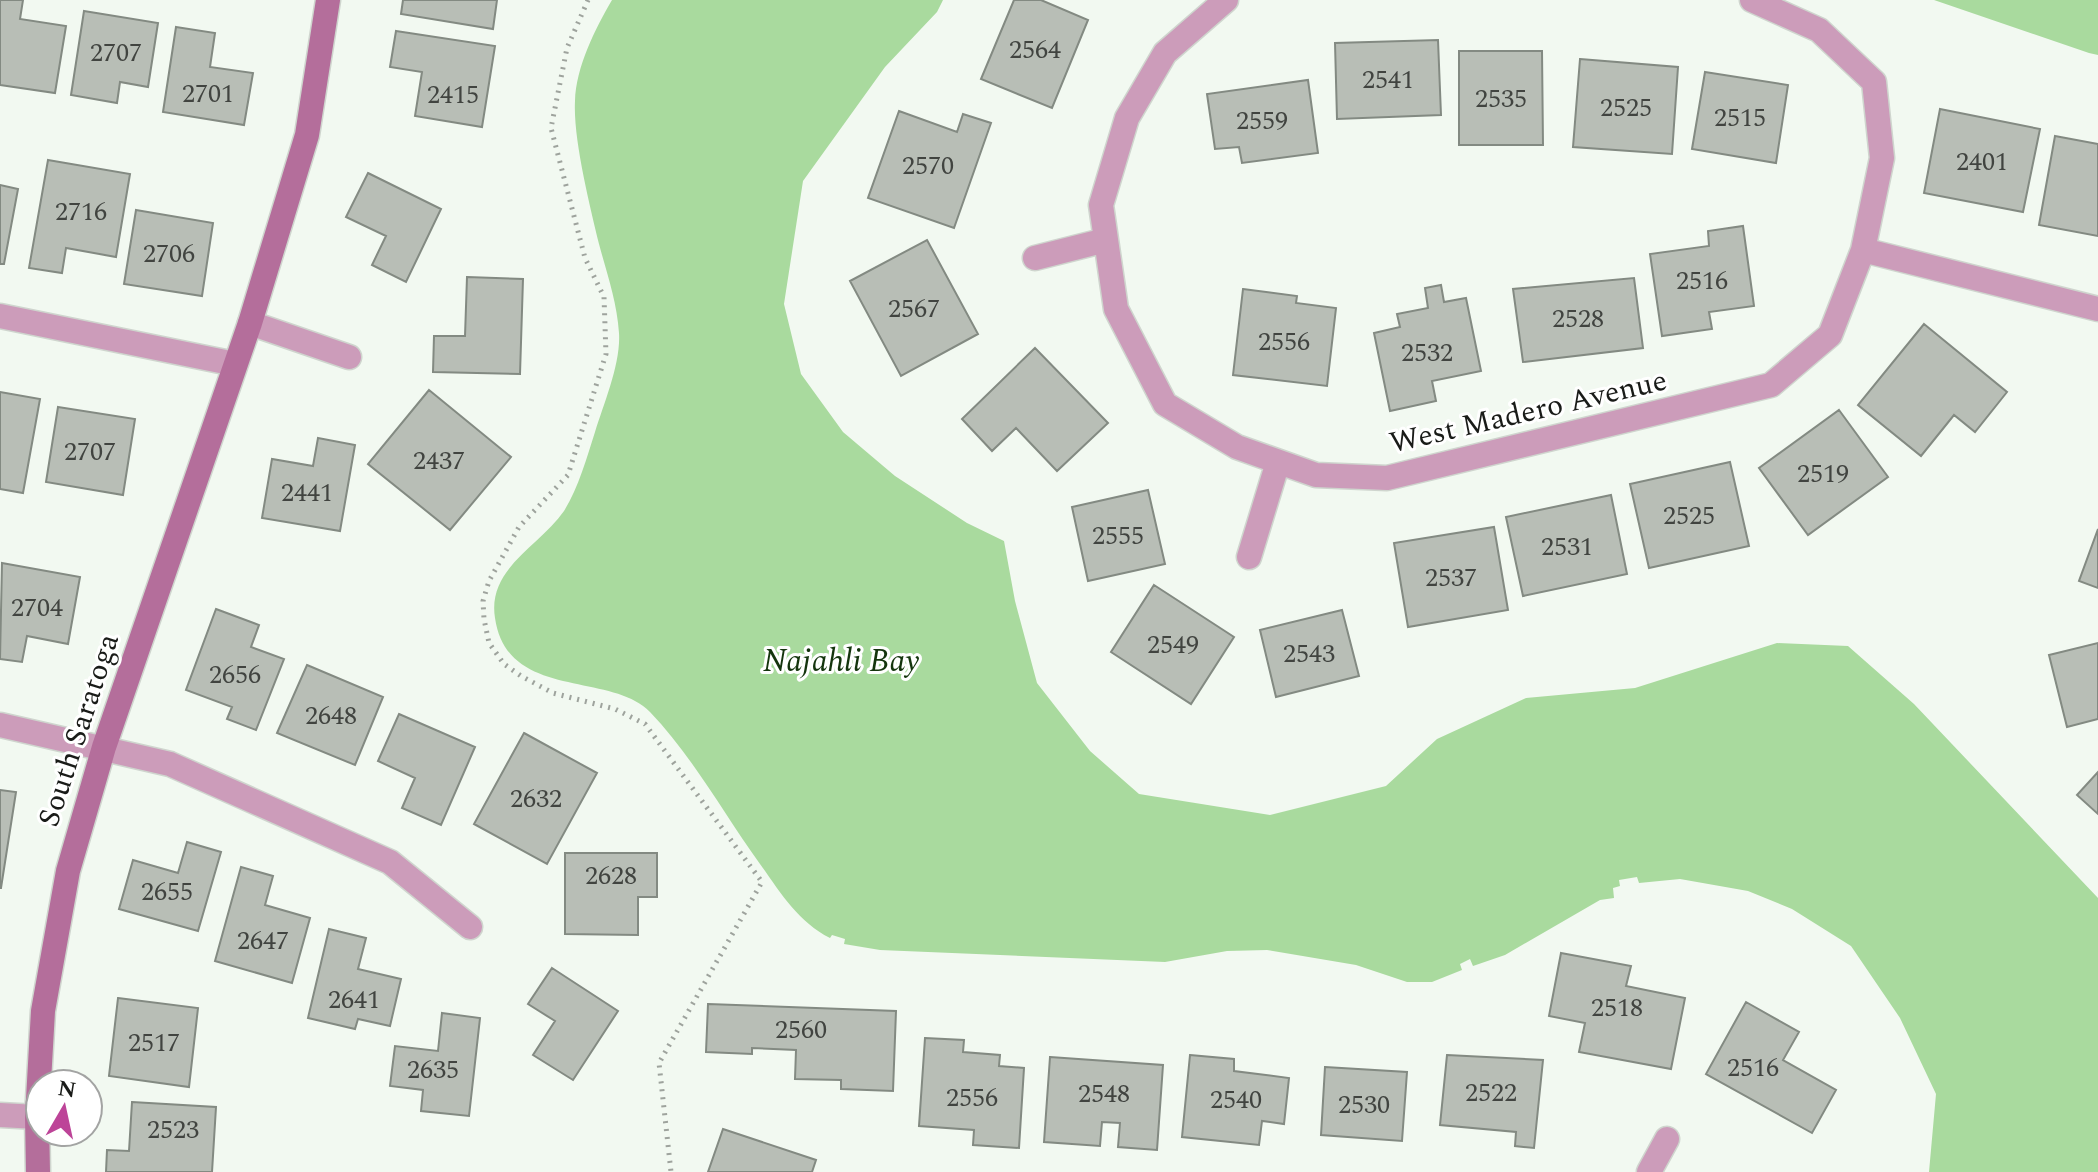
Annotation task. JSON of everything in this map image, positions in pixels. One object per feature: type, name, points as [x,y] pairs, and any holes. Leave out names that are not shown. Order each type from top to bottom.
[{"type":"street","name":"South Saratoga","points":[[40,1068],[51,953],[68,871],[104,747],[250,323],[307,135],[328,0]]},
{"type":"street","name":"West Madero Avenue","points":[[1226,0],[1165,53],[1127,118],[1101,205],[1116,309],[1165,404],[1237,447],[1316,475],[1387,478],[1771,385],[1830,335],[1863,250],[1882,158],[1874,82],[1819,30],[1752,0]]},
{"type":"street","points":[[1035,258],[1106,240]]},
{"type":"street","points":[[1863,250],[2098,309]]},
{"type":"street","points":[[0,316],[235,364]]},
{"type":"street","points":[[250,323],[349,357]]},
{"type":"street","points":[[1249,557],[1278,462]]},
{"type":"street","points":[[0,725],[170,764],[390,862],[470,927]]},
{"type":"street","points":[[0,1115],[24,1116]]},
{"type":"street","points":[[1649,1172],[1667,1139]]},
{"type":"street","name":"South Saratoga","points":[[38,1148],[38,1172]]},
{"type":"path","points":[[588,0],[567,48],[551,128],[585,258],[604,297],[606,354],[568,475],[513,538],[489,581],[483,601],[484,619],[489,643],[504,664],[521,676],[553,693],[615,709],[645,724],[762,882],[659,1063],[671,1172]]},
{"type":"water","name":"Najahli Bay","points":[[612,0],[943,0],[937,12],[885,67],[803,181],[784,304],[801,374],[843,432],[895,476],[967,523],[1004,541],[1015,601],[1037,683],[1090,751],[1139,794],[1270,815],[1386,786],[1437,739],[1526,698],[1635,688],[1777,643],[1848,646],[1914,704],[2098,898],[2098,1172],[1929,1172],[1936,1094],[1900,1018],[1851,946],[1792,909],[1748,891],[1680,879],[1639,883],[1637,877],[1619,880],[1620,886],[1613,888],[1614,898],[1600,900],[1505,955],[1473,966],[1470,959],[1460,964],[1462,970],[1432,982],[1407,982],[1356,965],[1267,950],[1227,951],[1165,962],[880,950],[844,944],[845,939],[832,935],[830,938],[808,924],[782,896],[694,767],[650,712],[632,700],[562,681],[519,662],[503,644],[495,618],[495,600],[507,571],[554,524],[574,493],[615,370],[619,345],[616,310],[587,192],[575,116],[576,88],[583,62]]},
{"type":"water","points":[[1934,0],[2098,0],[2098,55],[2089,53]]},
{"type":"building","points":[[0,0],[23,0],[20,19],[66,26],[55,93],[0,85]]},
{"type":"building","points":[[403,0],[497,0],[493,29],[401,14]]},
{"type":"building","points":[[1014,0],[1041,0],[1088,20],[1052,108],[981,79]]},
{"type":"building","points":[[84,11],[158,23],[148,87],[120,82],[117,103],[71,95]]},
{"type":"building","points":[[176,27],[215,33],[210,67],[253,73],[244,125],[163,112]]},
{"type":"building","points":[[396,31],[495,46],[482,127],[415,116],[422,72],[390,67]]},
{"type":"building","points":[[1438,40],[1441,115],[1337,119],[1335,43]]},
{"type":"building","points":[[1459,51],[1542,51],[1543,145],[1459,145]]},
{"type":"building","points":[[1580,59],[1678,67],[1672,154],[1573,147]]},
{"type":"building","points":[[1705,72],[1788,85],[1776,163],[1692,149]]},
{"type":"building","points":[[1308,80],[1318,153],[1242,163],[1239,147],[1215,149],[1207,94]]},
{"type":"building","points":[[1940,109],[2040,129],[2023,212],[1924,193]]},
{"type":"building","points":[[899,111],[957,132],[963,114],[991,123],[954,228],[868,198]]},
{"type":"building","points":[[2055,136],[2098,144],[2098,236],[2039,225]]},
{"type":"building","points":[[48,160],[130,174],[116,257],[66,248],[62,273],[29,268]]},
{"type":"building","points":[[368,173],[441,209],[406,282],[372,265],[386,236],[346,217]]},
{"type":"building","points":[[0,185],[18,189],[4,264],[0,264]]},
{"type":"building","points":[[136,210],[213,223],[202,296],[124,284]]},
{"type":"building","points":[[1743,226],[1754,306],[1709,312],[1712,329],[1662,336],[1650,254],[1709,246],[1708,231]]},
{"type":"building","points":[[927,240],[978,334],[901,376],[850,281]]},
{"type":"building","points":[[467,277],[523,279],[520,374],[433,372],[434,336],[465,336]]},
{"type":"building","points":[[1634,278],[1643,348],[1523,362],[1513,289]]},
{"type":"building","points":[[1441,285],[1444,302],[1466,298],[1481,371],[1432,381],[1436,401],[1390,411],[1374,333],[1400,327],[1397,314],[1428,308],[1425,288]]},
{"type":"building","points":[[1243,289],[1297,296],[1296,303],[1336,308],[1327,386],[1233,375]]},
{"type":"building","points":[[1924,324],[2007,392],[1975,432],[1954,415],[1921,456],[1858,405]]},
{"type":"building","points":[[1035,348],[1108,423],[1057,471],[1016,428],[992,451],[962,419]]},
{"type":"building","points":[[429,390],[511,457],[450,530],[368,464]]},
{"type":"building","points":[[0,392],[40,399],[23,493],[0,489]]},
{"type":"building","points":[[58,407],[135,419],[123,495],[46,482]]},
{"type":"building","points":[[1839,410],[1888,477],[1808,535],[1759,468]]},
{"type":"building","points":[[318,438],[355,445],[340,531],[262,518],[272,459],[313,466]]},
{"type":"building","points":[[1730,462],[1749,546],[1649,568],[1630,484]]},
{"type":"building","points":[[1148,490],[1165,564],[1088,581],[1072,507]]},
{"type":"building","points":[[1611,495],[1627,574],[1523,596],[1506,517]]},
{"type":"building","points":[[1494,527],[1508,610],[1408,627],[1394,543]]},
{"type":"building","points":[[2098,529],[2098,588],[2079,581]]},
{"type":"building","points":[[2,563],[80,577],[68,644],[27,636],[22,662],[0,659]]},
{"type":"building","points":[[1154,585],[1234,637],[1191,704],[1111,652]]},
{"type":"building","points":[[216,609],[259,625],[251,647],[284,659],[256,730],[227,719],[232,707],[186,690]]},
{"type":"building","points":[[1342,610],[1359,676],[1276,697],[1260,630]]},
{"type":"building","points":[[2098,643],[2098,719],[2067,727],[2049,655]]},
{"type":"building","points":[[307,665],[383,697],[355,765],[277,733]]},
{"type":"building","points":[[399,714],[475,747],[441,825],[402,808],[415,778],[378,761]]},
{"type":"building","points":[[524,733],[597,773],[547,864],[474,824]]},
{"type":"building","points":[[2098,772],[2098,814],[2077,795]]},
{"type":"building","points":[[0,790],[16,792],[1,888],[0,888]]},
{"type":"building","points":[[187,842],[221,852],[198,931],[119,909],[133,860],[178,873]]},
{"type":"building","points":[[565,853],[657,853],[657,897],[638,897],[638,935],[565,934]]},
{"type":"building","points":[[241,867],[273,876],[265,905],[310,918],[292,983],[215,961]]},
{"type":"building","points":[[329,929],[366,938],[358,969],[401,979],[390,1026],[358,1019],[355,1029],[308,1018]]},
{"type":"building","points":[[1561,953],[1631,966],[1626,986],[1685,998],[1671,1069],[1579,1052],[1585,1023],[1549,1016]]},
{"type":"building","points":[[552,968],[618,1011],[573,1080],[533,1055],[555,1021],[528,1004]]},
{"type":"building","points":[[118,998],[198,1008],[189,1087],[109,1076]]},
{"type":"building","points":[[1746,1002],[1799,1032],[1783,1060],[1836,1090],[1812,1133],[1706,1074]]},
{"type":"building","points":[[708,1004],[896,1011],[893,1091],[841,1089],[841,1080],[795,1079],[796,1050],[752,1048],[752,1054],[706,1052]]},
{"type":"building","points":[[442,1013],[480,1018],[469,1116],[421,1111],[423,1090],[390,1086],[395,1046],[438,1051]]},
{"type":"building","points":[[925,1038],[964,1040],[963,1052],[1000,1055],[999,1066],[1024,1068],[1019,1148],[973,1145],[974,1130],[919,1126]]},
{"type":"building","points":[[1190,1055],[1234,1059],[1234,1071],[1289,1078],[1284,1124],[1262,1121],[1259,1145],[1182,1137]]},
{"type":"building","points":[[1447,1055],[1543,1060],[1534,1148],[1515,1146],[1516,1132],[1440,1125]]},
{"type":"building","points":[[1050,1057],[1163,1065],[1157,1150],[1118,1147],[1120,1123],[1102,1122],[1100,1146],[1044,1142]]},
{"type":"building","points":[[1325,1067],[1407,1072],[1402,1141],[1321,1135]]},
{"type":"building","points":[[132,1102],[216,1107],[212,1172],[106,1172],[107,1150],[129,1151]]},
{"type":"building","points":[[723,1129],[816,1160],[812,1172],[708,1172]]}]
